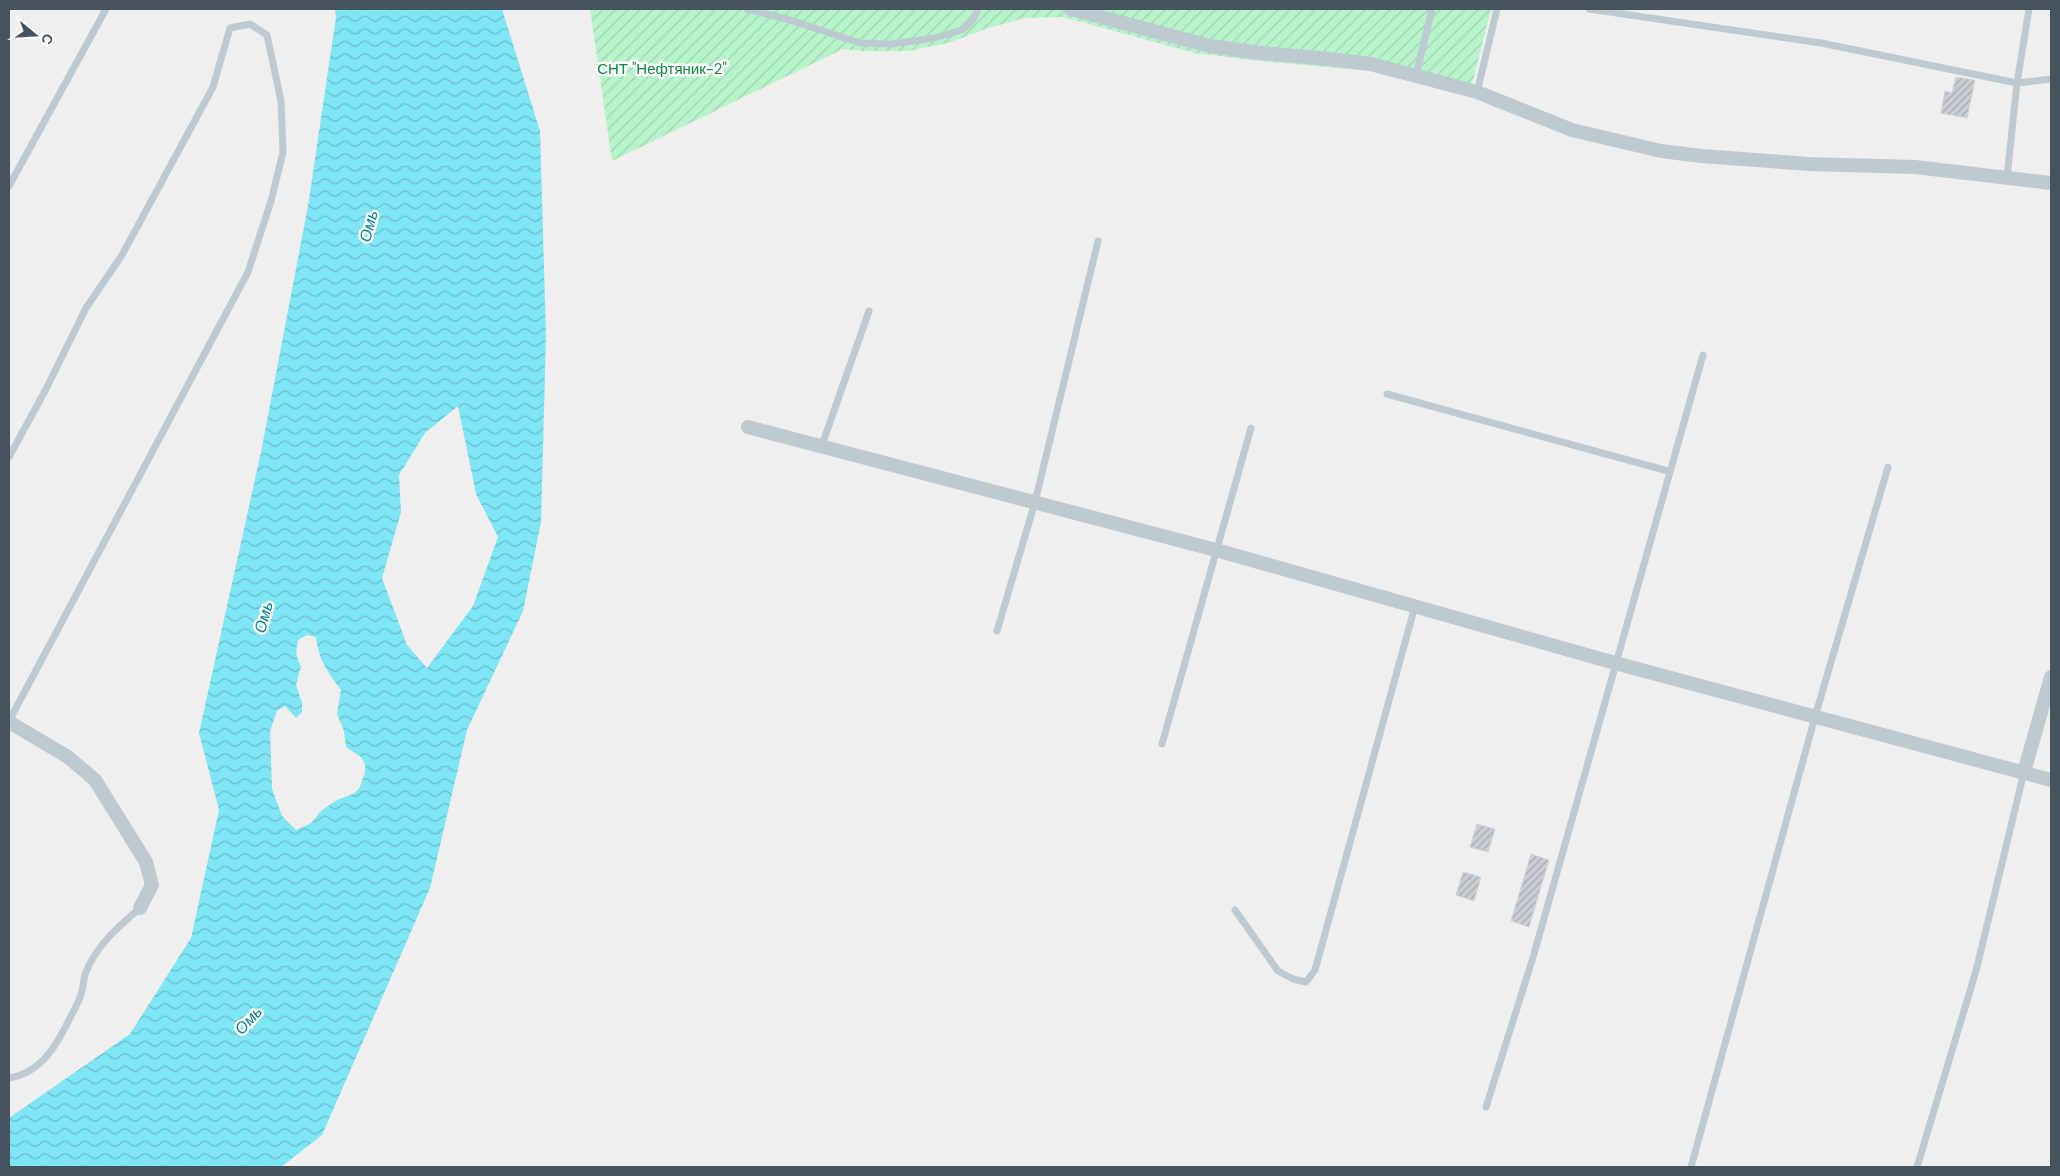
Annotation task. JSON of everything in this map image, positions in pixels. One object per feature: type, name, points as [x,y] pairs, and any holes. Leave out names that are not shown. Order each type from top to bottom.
[{"type":"street","points":[[1071,9],[1210,46],[1261,54],[1371,64],[1477,92],[1572,130],[1661,151],[1809,164],[1916,167],[2051,183]]},
{"type":"street","points":[[748,427],[1216,550],[1615,663],[2051,780]]},
{"type":"street","points":[[2024,772],[2051,677]]},
{"type":"street","points":[[9,722],[68,757],[95,780],[146,862],[152,885],[140,908]]},
{"type":"lane","points":[[9,186],[106,9]]},
{"type":"lane","points":[[747,9],[790,20],[860,44],[892,44],[935,38],[962,30],[973,20],[978,9]]},
{"type":"lane","points":[[1416,76],[1432,9]]},
{"type":"lane","points":[[1477,92],[1497,9]]},
{"type":"lane","points":[[1589,9],[1821,43],[2017,83],[2051,80]]},
{"type":"lane","points":[[2006,177],[2017,83],[2029,9]]},
{"type":"lane","points":[[9,457],[46,389],[86,308],[122,255],[212,87],[230,28],[250,24],[267,35],[281,101],[283,152],[271,201],[248,272],[9,722]]},
{"type":"lane","points":[[997,631],[1035,502],[1098,241]]},
{"type":"lane","points":[[822,445],[869,311]]},
{"type":"lane","points":[[1486,1107],[1534,954],[1702,355]]},
{"type":"lane","points":[[1387,394],[1668,472]]},
{"type":"lane","points":[[1162,744],[1252,428]]},
{"type":"lane","points":[[1690,1167],[1815,716],[1888,467]]},
{"type":"lane","points":[[1235,910],[1278,971],[1293,979],[1306,982],[1315,970],[1415,606]]},
{"type":"lane","points":[[1917,1167],[1976,971],[2024,772]]},
{"type":"lane","points":[[9,1078],[19,1076],[41,1063],[57,1046],[82,991],[85,973],[96,954],[118,927],[140,908]]},
{"type":"green space","name":"СНТ \"Нефтяник-2\"","points":[[590,9],[1491,9],[1469,96],[1369,71],[1195,53],[1063,17],[1025,18],[988,28],[948,43],[908,51],[843,49],[612,161]]},
{"type":"water","name":"Омь","points":[[335,9],[502,9],[540,131],[546,335],[541,522],[523,611],[467,730],[430,888],[322,1135],[281,1167],[9,1167],[9,1118],[130,1034],[191,938],[219,810],[199,733],[261,452],[308,206],[336,17]],"holes":[[[458,406],[476,494],[498,537],[473,606],[427,668],[407,645],[382,578],[401,512],[399,475],[425,433]],[[307,635],[316,637],[319,653],[324,665],[341,690],[337,714],[344,731],[346,747],[361,757],[365,764],[365,773],[359,789],[353,794],[337,800],[322,810],[311,823],[296,830],[282,816],[272,789],[270,731],[277,711],[285,706],[296,718],[302,712],[302,703],[296,685],[301,666],[296,650],[298,640]]]},
{"type":"building","points":[[1956,77],[1975,80],[1967,118],[1941,113],[1945,91],[1952,93]]},
{"type":"building","points":[[1477,824],[1495,829],[1488,852],[1470,847]]},
{"type":"building","points":[[1531,854],[1549,860],[1529,927],[1511,921]]},
{"type":"building","points":[[1463,872],[1481,877],[1474,901],[1456,895]]}]
